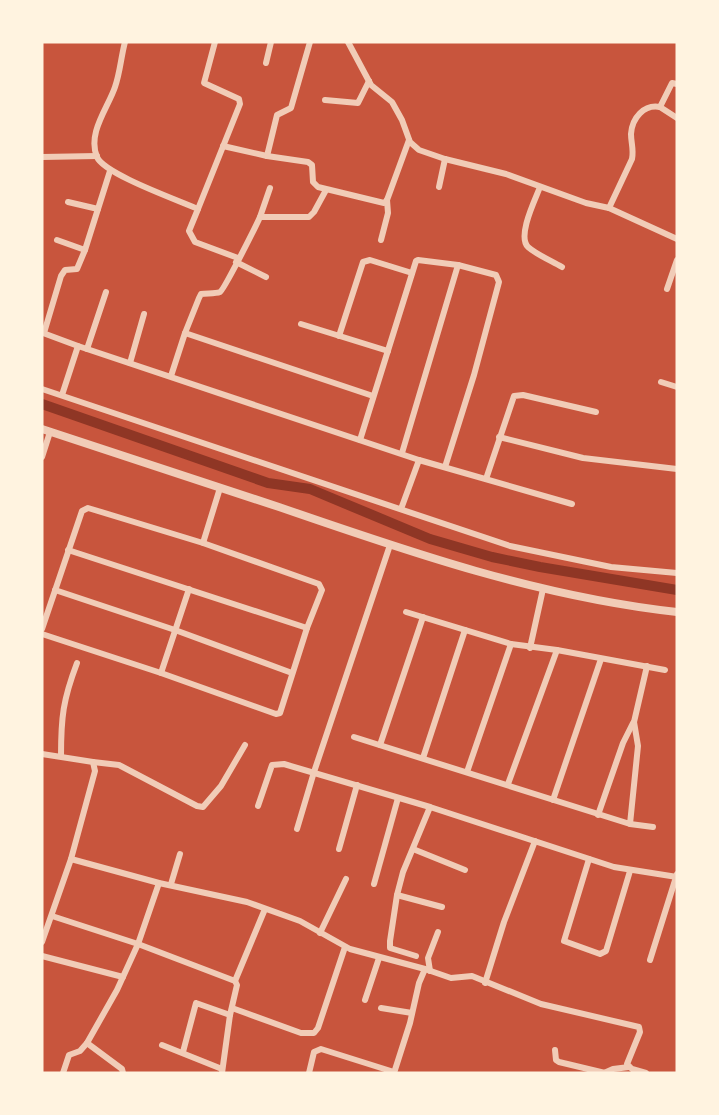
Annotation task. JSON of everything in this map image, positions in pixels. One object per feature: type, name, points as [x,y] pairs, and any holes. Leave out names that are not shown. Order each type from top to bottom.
[{"type":"street","points":[[125,42],[115,87],[98,126],[94,147],[96,156],[110,171],[198,209]]},
{"type":"street","points":[[215,42],[204,83],[240,102],[189,231],[195,242],[237,260],[266,277]]},
{"type":"street","points":[[266,63],[271,42]]},
{"type":"street","points":[[267,156],[277,115],[279,112],[290,110],[292,106],[310,42]]},
{"type":"street","points":[[348,42],[374,89],[392,102],[399,113],[409,140],[419,150],[506,174],[586,203],[609,208],[677,238]]},
{"type":"street","points":[[325,100],[358,103],[369,81]]},
{"type":"street","points":[[660,106],[672,83],[677,84]]},
{"type":"street","points":[[609,208],[632,159],[634,150],[631,132],[636,117],[647,107],[660,106],[677,117]]},
{"type":"street","points":[[381,240],[388,213],[387,200],[409,140]]},
{"type":"street","points":[[223,146],[310,163],[315,185],[326,190],[384,203],[387,200]]},
{"type":"street","points":[[42,157],[96,156]]},
{"type":"street","points":[[439,187],[445,159]]},
{"type":"street","points":[[110,171],[86,250],[77,269],[65,270],[61,276],[43,333],[419,460],[572,504]]},
{"type":"street","points":[[540,187],[525,228],[524,241],[528,247],[562,267]]},
{"type":"street","points":[[171,376],[184,333],[201,294],[223,290],[260,217],[270,188]]},
{"type":"street","points":[[260,217],[309,217],[326,190]]},
{"type":"street","points":[[68,202],[98,209]]},
{"type":"street","points":[[57,240],[86,250]]},
{"type":"street","points":[[339,336],[363,262],[370,260],[412,273]]},
{"type":"street","points":[[360,440],[416,261],[458,265],[496,275],[500,279],[474,375],[445,467]]},
{"type":"street","points":[[667,289],[677,261]]},
{"type":"street","points":[[402,453],[458,265]]},
{"type":"street","points":[[87,349],[106,292]]},
{"type":"street","points":[[130,363],[144,314]]},
{"type":"street","points":[[301,324],[387,351]]},
{"type":"street","points":[[184,333],[373,396]]},
{"type":"street","points":[[62,395],[78,346]]},
{"type":"street","points":[[661,382],[677,387]]},
{"type":"street","points":[[42,389],[510,546],[611,567],[677,573]]},
{"type":"street","points":[[486,479],[512,399],[516,395],[596,412]]},
{"type":"street","points":[[42,457],[46,430],[390,545],[483,573],[543,589],[617,604],[677,612]]},
{"type":"street","points":[[499,437],[583,458],[677,469]]},
{"type":"street","points":[[401,509],[419,460]]},
{"type":"street","points":[[202,543],[220,488]]},
{"type":"street","points":[[42,629],[82,510],[88,508],[202,543],[319,584],[322,590],[307,628],[280,712],[276,714],[42,634]]},
{"type":"street","points":[[297,829],[390,545]]},
{"type":"street","points":[[68,550],[307,628]]},
{"type":"street","points":[[161,673],[189,589]]},
{"type":"street","points":[[530,648],[543,589]]},
{"type":"street","points":[[55,590],[175,630],[292,673]]},
{"type":"street","points":[[406,612],[511,644],[665,670]]},
{"type":"street","points":[[380,745],[423,617]]},
{"type":"street","points":[[423,758],[465,630]]},
{"type":"street","points":[[466,772],[511,644]]},
{"type":"street","points":[[508,784],[557,650]]},
{"type":"street","points":[[553,800],[601,659]]},
{"type":"street","points":[[62,756],[61,714],[76,663]]},
{"type":"street","points":[[598,815],[623,743],[634,722],[647,666]]},
{"type":"street","points":[[630,824],[638,746],[634,722]]},
{"type":"street","points":[[354,737],[508,784],[598,815],[630,824],[653,827]]},
{"type":"street","points":[[42,754],[119,765],[203,807],[221,786],[245,745]]},
{"type":"street","points":[[43,938],[71,859],[95,771],[93,762]]},
{"type":"street","points":[[258,806],[272,765],[284,764],[430,807],[630,871],[677,876],[650,960]]},
{"type":"street","points":[[339,849],[357,785]]},
{"type":"street","points":[[374,884],[398,798]]},
{"type":"street","points":[[416,956],[390,948],[397,895],[412,849],[430,807]]},
{"type":"street","points":[[485,983],[504,922],[535,841]]},
{"type":"street","points":[[412,849],[465,870]]},
{"type":"street","points":[[171,884],[180,854]]},
{"type":"street","points":[[71,859],[159,883],[226,897],[265,909],[300,921],[345,947],[379,958],[451,978],[472,976],[541,1004],[639,1027],[640,1032],[628,1067]]},
{"type":"street","points":[[589,859],[564,941],[600,954],[606,951],[630,871]]},
{"type":"street","points":[[320,933],[346,879]]},
{"type":"street","points":[[63,1073],[69,1056],[80,1051],[87,1043],[123,977],[138,944],[159,883]]},
{"type":"street","points":[[397,895],[442,907]]},
{"type":"street","points":[[162,1045],[222,1071],[237,985],[235,981],[265,909]]},
{"type":"street","points":[[52,916],[138,944],[235,981]]},
{"type":"street","points":[[309,1073],[314,1052],[321,1049],[394,1073],[419,983],[427,970],[428,958],[438,932]]},
{"type":"street","points":[[183,1053],[196,1003],[231,1011],[302,1033],[314,1033],[318,1028],[345,947]]},
{"type":"street","points":[[42,956],[123,977]]},
{"type":"street","points":[[365,1000],[379,958]]},
{"type":"street","points":[[381,1008],[412,1013]]},
{"type":"street","points":[[87,1043],[122,1069],[123,1073]]},
{"type":"street","points":[[555,1050],[556,1060],[559,1062],[605,1073],[613,1068],[628,1067],[646,1073]]},
{"type":"waterway","points":[[42,404],[268,483],[310,489],[430,539],[492,557],[540,567],[677,590]]}]
